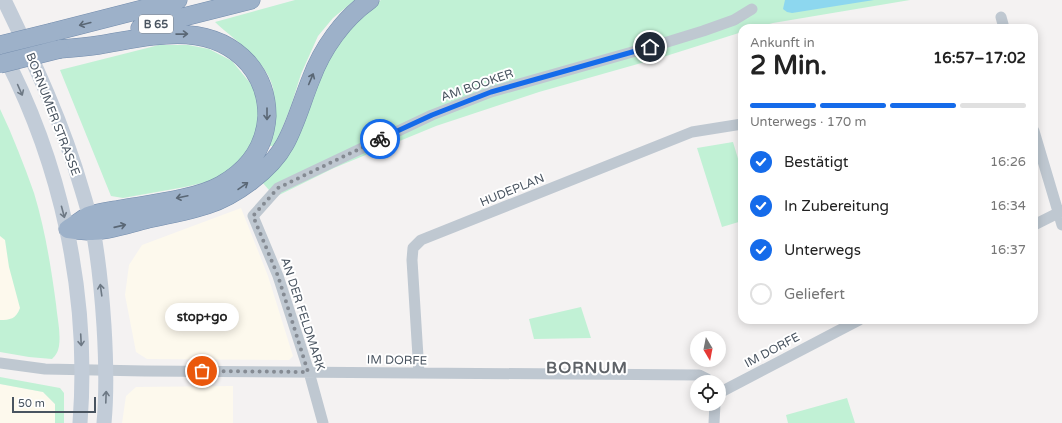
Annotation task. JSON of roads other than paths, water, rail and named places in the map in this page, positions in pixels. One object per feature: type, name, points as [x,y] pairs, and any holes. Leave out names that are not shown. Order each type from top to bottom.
[{"type":"highway","name":"B 65","points":[[0,46],[178,0]]},
{"type":"highway","name":"B 65","points":[[0,64],[251,0]]},
{"type":"highway","points":[[91,223],[208,205],[233,193],[257,176],[284,146],[293,127],[311,77],[333,38],[348,19],[370,0]]},
{"type":"highway","points":[[60,49],[98,45],[158,35],[190,34],[210,38],[230,48],[244,59],[254,70],[262,84],[266,96],[266,121],[261,145],[245,168],[234,177],[220,186],[198,194],[68,229]]},
{"type":"main road","name":"BORNUMER STRASSE","points":[[4,0],[54,108],[73,160],[91,223],[102,300],[107,370],[104,423]]},
{"type":"main road","name":"BORNUMER STRASSE","points":[[0,46],[32,117],[52,171],[68,229],[78,289],[82,370],[80,423]]},
{"type":"street","name":"AM BOOKER","points":[[253,216],[278,188],[432,115],[491,92],[703,31],[734,20],[752,9]]},
{"type":"street","points":[[1001,17],[1003,24]]},
{"type":"street","name":"HUDEPLAN","points":[[419,373],[412,260],[413,248],[421,240],[692,132],[738,125]]},
{"type":"street","points":[[1038,143],[1060,211],[1062,225]]},
{"type":"street","points":[[1038,223],[1060,211]]},
{"type":"street","name":"AN DER FELDMARK","points":[[253,216],[278,276],[323,423]]},
{"type":"street","name":"IM DORFE","points":[[726,389],[851,324]]},
{"type":"street","name":"IM DORFE","points":[[0,363],[45,369],[82,370],[700,375]]},
{"type":"street","points":[[714,423],[715,411]]},
{"type":"water","points":[[785,0],[874,0],[792,13],[783,9]]},
{"type":"place","name":"stop+go","points":[[202,371]]},
{"type":"district","name":"BORNUM","points":[[587,368]]}]
